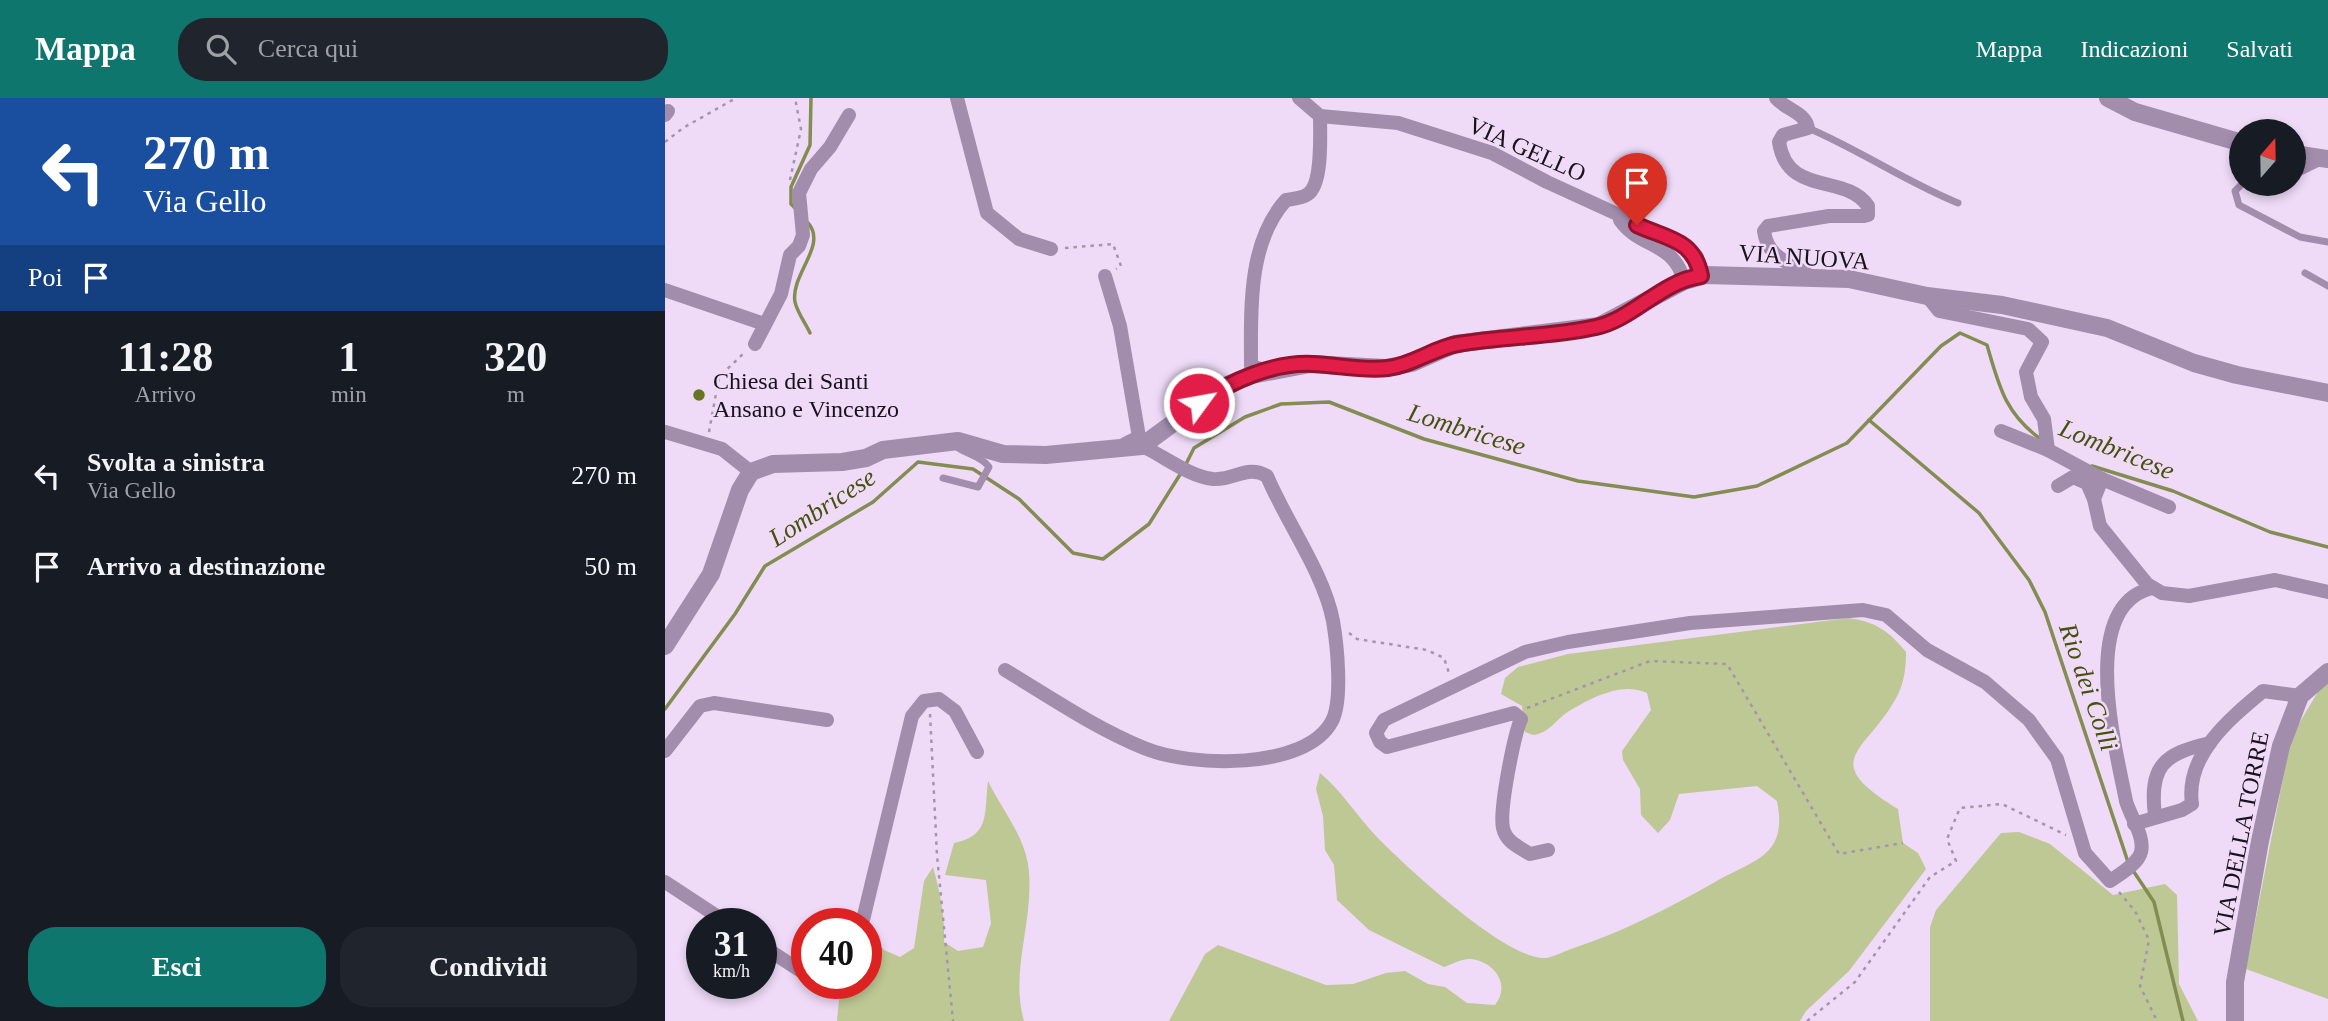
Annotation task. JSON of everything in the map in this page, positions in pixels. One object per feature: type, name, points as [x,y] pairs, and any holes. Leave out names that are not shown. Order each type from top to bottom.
[{"type":"street","points":[[957,98],[987,213],[1019,239],[1051,249]]},
{"type":"street","points":[[1267,371],[1251,366],[1251,328],[1259,246],[1286,200],[1308,195],[1314,188],[1318,169],[1320,116],[1299,98]]},
{"type":"street","points":[[1776,98],[1787,109],[1803,116],[1808,128],[1783,135],[1780,142],[1786,164],[1808,179],[1866,202],[1868,210],[1864,216],[1829,216],[1768,226],[1764,231],[1766,245],[1775,257],[1813,278]]},
{"type":"street","points":[[2108,98],[2135,112],[2229,139]]},
{"type":"street","points":[[755,344],[781,294],[784,271],[790,255],[799,246],[799,193],[811,169],[830,147],[849,115]]},
{"type":"street","name":"VIA GELLO","points":[[1320,116],[1359,118],[1415,127],[1492,153],[1617,215],[1633,236],[1658,246],[1693,278]]},
{"type":"street","points":[[2307,156],[2327,159]]},
{"type":"street","points":[[1105,276],[1120,326],[1139,437],[1119,447]]},
{"type":"street","name":"VIA NUOVA","points":[[1142,446],[1222,387],[1267,371],[1310,364],[1385,369],[1412,363],[1455,344],[1599,326],[1693,278],[1849,279],[1927,296],[2002,305],[2107,328],[2195,363],[2328,393]]},
{"type":"street","points":[[665,290],[764,324]]},
{"type":"street","points":[[1927,296],[1939,311],[2028,329],[2042,342],[2026,372],[2031,397],[2044,419],[2048,450]]},
{"type":"street","points":[[2001,431],[2048,450],[2102,479],[2169,507]]},
{"type":"street","points":[[665,432],[722,449],[751,472]]},
{"type":"street","points":[[666,643],[711,574],[740,490],[751,472],[773,464],[842,462],[866,458],[883,450],[950,442],[968,443],[1003,454],[1046,455],[1142,446],[1185,469],[1216,479],[1250,470],[1267,476],[1324,592],[1333,620],[1338,702],[1333,719],[1326,730],[1310,741],[1267,759],[1195,758],[1146,750],[1088,720],[1005,670]]},
{"type":"street","points":[[2058,486],[2073,477],[2087,483],[2104,533],[2153,589],[2162,593],[2189,596],[2275,580],[2328,592]]},
{"type":"street","points":[[2094,499],[2102,479]]},
{"type":"street","points":[[1548,850],[1530,854],[1512,843],[1503,828],[1504,808],[1521,719],[1514,713],[1399,746],[1387,747],[1380,742],[1376,733],[1384,720],[1525,652],[1568,642],[1690,622],[1845,609],[1886,615],[1927,650],[1985,682],[2029,720],[2057,759],[2085,853],[2110,881],[2134,862],[2141,852],[2141,839],[2127,803],[2106,672],[2109,639],[2127,601],[2139,591],[2153,589]]},
{"type":"street","name":"VIA DELLA TORRE","points":[[2235,1021],[2235,982],[2260,841],[2281,746],[2300,696],[2328,672]]},
{"type":"street","points":[[2134,824],[2182,810],[2192,804],[2189,784],[2210,743],[2263,691],[2300,696]]},
{"type":"street","points":[[866,908],[912,716],[924,701],[939,699],[955,711],[977,752]]},
{"type":"street","points":[[665,751],[700,706],[714,703],[827,720]]},
{"type":"street","points":[[2155,816],[2154,790],[2158,769],[2172,755],[2210,743]]},
{"type":"street","points":[[665,882],[705,908]]},
{"type":"lane","points":[[1808,128],[1846,144],[1924,189],[1958,203]]},
{"type":"lane","points":[[2307,171],[2327,159]]},
{"type":"lane","points":[[2236,196],[2239,205],[2300,237],[2328,242]]},
{"type":"lane","points":[[2305,273],[2328,286]]},
{"type":"lane","points":[[943,478],[978,488],[988,469],[985,461],[960,451],[950,442]]},
{"type":"path","points":[[665,142],[683,128],[736,98]]},
{"type":"path","points":[[789,183],[801,129],[795,98]]},
{"type":"path","points":[[1051,249],[1113,244],[1122,265],[1105,276]]},
{"type":"path","points":[[707,443],[719,377],[755,344]]},
{"type":"path","points":[[1333,620],[1357,639],[1427,650],[1444,658],[1449,672],[1445,689]]},
{"type":"path","points":[[1514,713],[1650,660],[1727,664],[1839,854],[1903,843]]},
{"type":"path","points":[[929,700],[937,855],[953,1021]]},
{"type":"path","points":[[1807,1021],[1855,982],[1930,877],[1956,861],[1947,839],[1960,808],[2001,804],[2082,842]]},
{"type":"path","points":[[2110,881],[2135,911],[2149,940],[2140,986],[2157,1021]]},
{"type":"green space","points":[[1848,618],[1881,629],[1906,652],[1904,677],[1898,694],[1861,745],[1855,756],[1854,767],[1859,779],[1898,809],[1903,843],[1918,853],[1926,869],[1849,971],[1806,1011],[1800,1021],[1169,1021],[1205,954],[1218,945],[1326,985],[1353,984],[1386,973],[1405,971],[1428,984],[1445,987],[1467,1003],[1495,1005],[1500,997],[1501,982],[1487,965],[1468,959],[1444,967],[1369,930],[1337,900],[1334,865],[1325,850],[1323,816],[1316,789],[1320,773],[1376,836],[1409,868],[1482,928],[1529,955],[1546,958],[1626,928],[1756,861],[1773,845],[1778,834],[1779,819],[1777,801],[1757,786],[1679,794],[1670,820],[1658,833],[1641,815],[1640,789],[1623,760],[1622,751],[1651,710],[1647,693],[1627,689],[1597,696],[1564,715],[1548,729],[1533,735],[1525,732],[1522,706],[1501,694],[1505,678],[1518,667],[1568,654]]},
{"type":"green space","points":[[2328,675],[2328,999],[2246,969],[2291,737]]},
{"type":"green space","points":[[988,781],[1017,832],[1028,864],[1029,904],[1019,982],[1024,1021],[837,1021],[840,999],[882,999],[882,948],[900,957],[914,948],[924,881],[933,867],[944,923],[944,942],[958,951],[983,947],[991,923],[986,880],[945,875],[954,843],[974,835],[980,828],[985,812]]},
{"type":"green space","points":[[2019,832],[2050,844],[2113,895],[2165,884],[2177,895],[2179,984],[2198,1021],[1930,1021],[1930,927],[1936,910],[2001,833]]},
{"type":"waterway","points":[[796,209],[791,204],[791,187],[810,145],[811,98]]},
{"type":"waterway","points":[[808,223],[814,241],[798,281],[795,302],[810,333]]},
{"type":"waterway","name":"Lombricese","points":[[1185,466],[1194,448],[1245,417],[1281,404],[1329,402],[1424,439],[1578,481],[1694,497],[1757,486],[1847,443],[1941,346],[1960,333],[1987,345],[2005,398],[2019,420],[2042,440]]},
{"type":"waterway","name":"Rio dei Colli","points":[[1869,420],[1979,513],[2029,580],[2045,612],[2128,862]]},
{"type":"waterway","name":"Lombricese","points":[[665,709],[735,614],[765,566],[873,502],[918,462],[973,469],[1019,499],[1073,553],[1103,559],[1149,524],[1181,473]]},
{"type":"waterway","name":"Lombricese","points":[[2092,466],[2173,491],[2270,532],[2328,547]]},
{"type":"waterway","name":"Rio dei Colli","points":[[2132,869],[2154,902],[2183,1021]]},
{"type":"place","name":"Chiesa dei Santi Ansano e Vincenzo","points":[[699,395]]},
{"type":"route","points":[[1199,403],[1222,387],[1252,375],[1284,367],[1310,364],[1385,369],[1412,363],[1455,344],[1599,326],[1657,294],[1694,276],[1701,276],[1697,257],[1687,246],[1637,225]]}]
